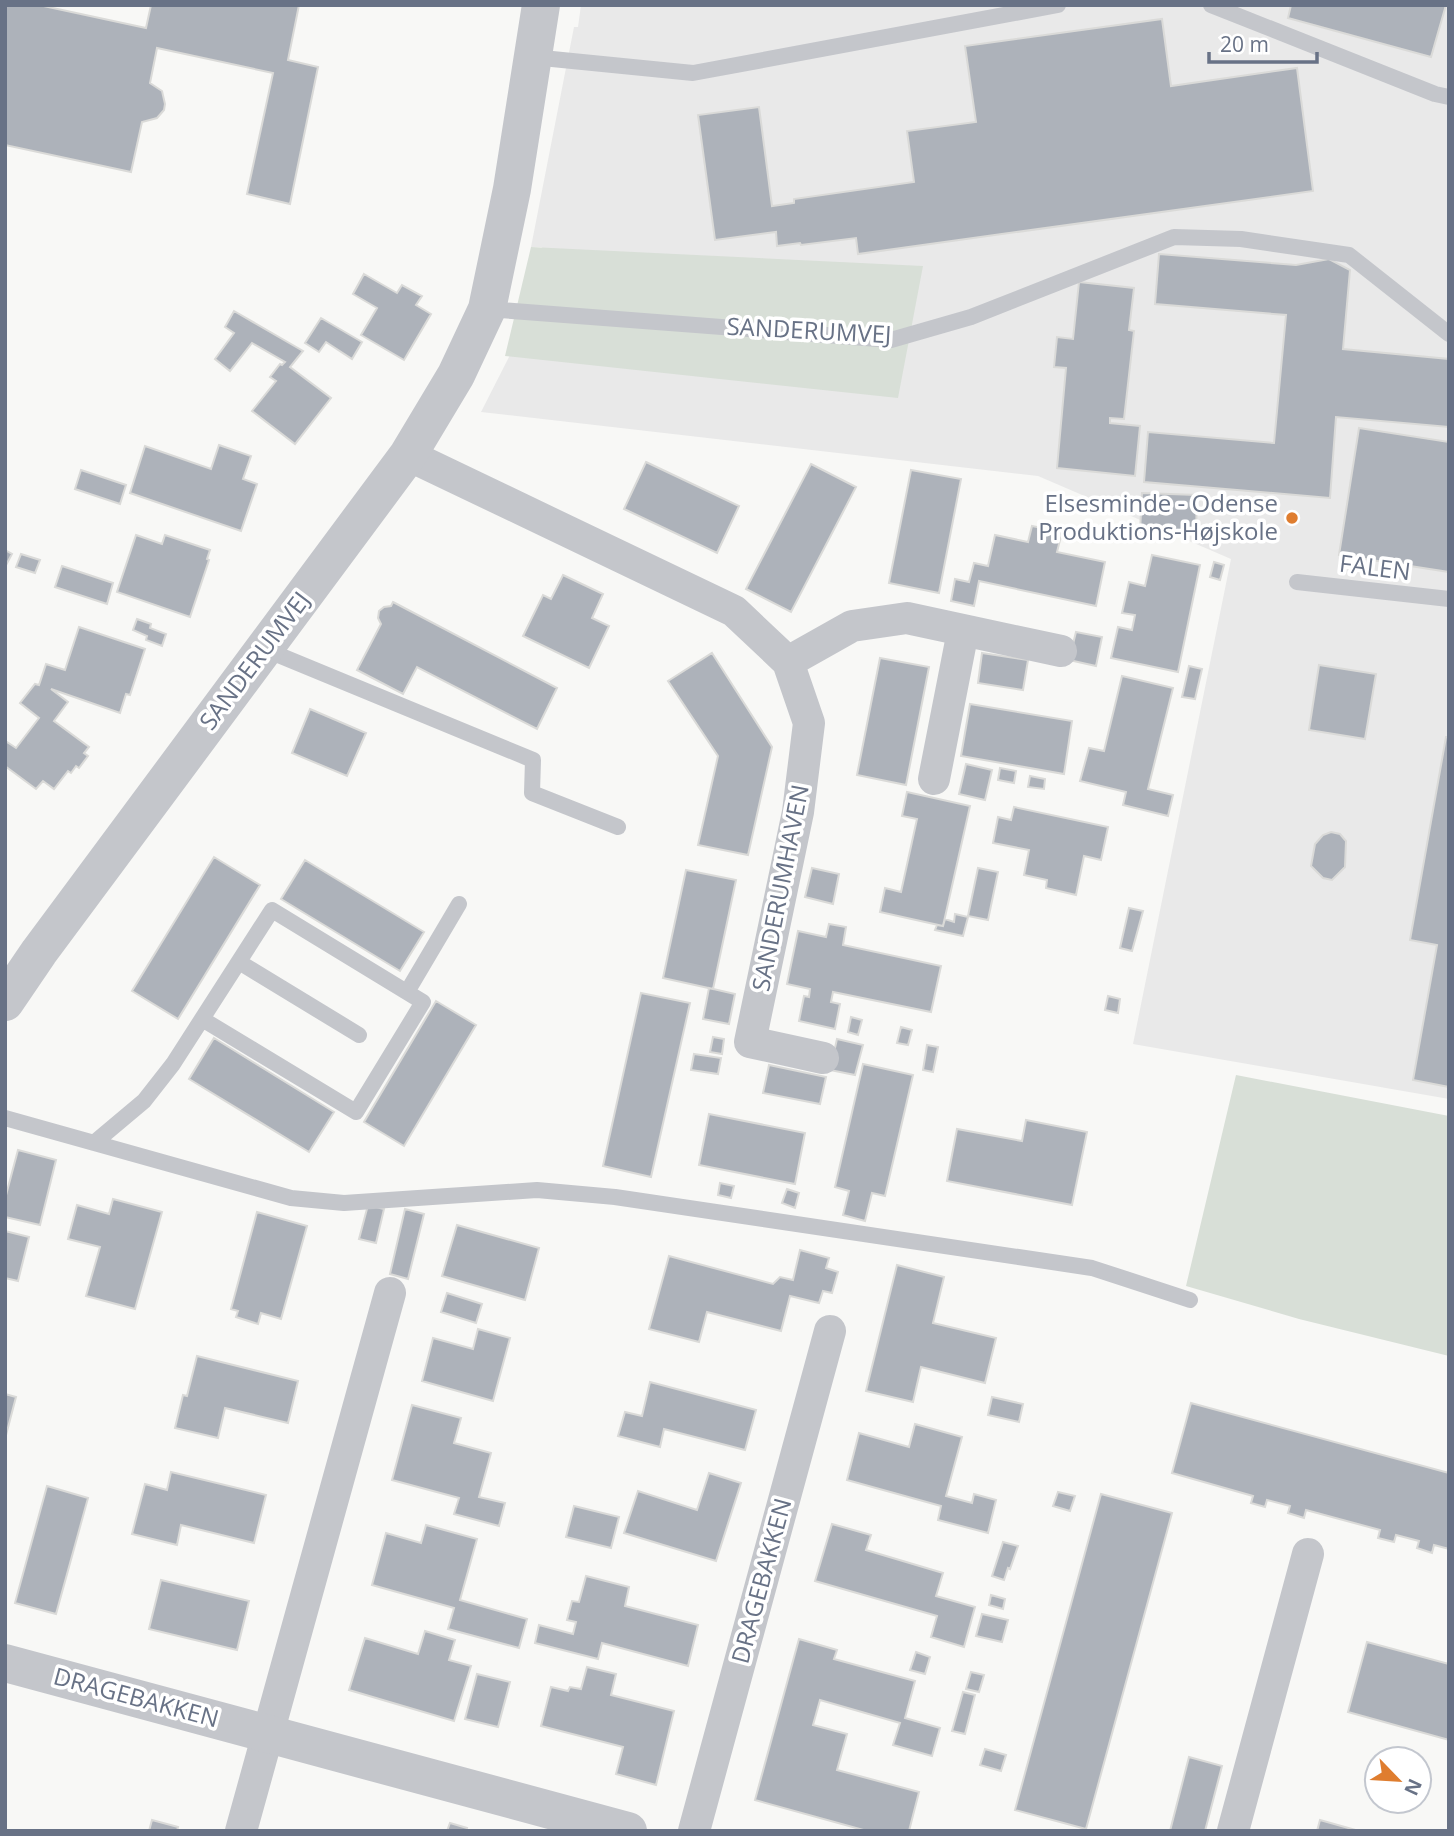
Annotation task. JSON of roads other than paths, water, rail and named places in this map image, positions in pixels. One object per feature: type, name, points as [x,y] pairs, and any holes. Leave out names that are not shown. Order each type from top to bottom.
[{"type":"street","name":"SANDERUMVEJ","points":[[5,1002],[38,952],[408,455],[456,375],[487,309],[512,189],[541,5]]},
{"type":"street","name":"SANDERUMHAVEN","points":[[408,455],[734,611],[788,662],[809,723],[797,813],[750,1042],[823,1058]]},
{"type":"street","points":[[788,662],[852,626],[907,618],[1061,651]]},
{"type":"street","points":[[934,779],[963,631]]},
{"type":"street","points":[[241,1831],[390,1293]]},
{"type":"street","name":"DRAGEBAKKEN","points":[[694,1831],[830,1331]]},
{"type":"street","points":[[1233,1831],[1308,1554]]},
{"type":"street","name":"DRAGEBAKKEN","points":[[5,1663],[628,1831]]},
{"type":"lane","points":[[532,57],[693,73],[1058,5]]},
{"type":"lane","points":[[1211,5],[1435,94],[1449,97]]},
{"type":"lane","name":"SANDERUMVEJ","points":[[487,309],[891,340],[971,317],[1174,237],[1241,239],[1349,255],[1449,334]]},
{"type":"lane","name":"FALEN","points":[[1297,582],[1449,599]]},
{"type":"lane","points":[[264,649],[533,760],[532,793],[618,827]]},
{"type":"lane","points":[[407,992],[460,904]]},
{"type":"lane","points":[[94,1143],[144,1101],[173,1064],[271,910],[423,1002],[356,1112],[202,1019]]},
{"type":"lane","points":[[239,962],[359,1035]]},
{"type":"lane","points":[[5,1118],[291,1198],[344,1203],[537,1190],[615,1197],[1092,1268],[1190,1300]]},
{"type":"place","name":"Elsesminde - Odense Produktions-Højskole","points":[[1292,518]]}]
